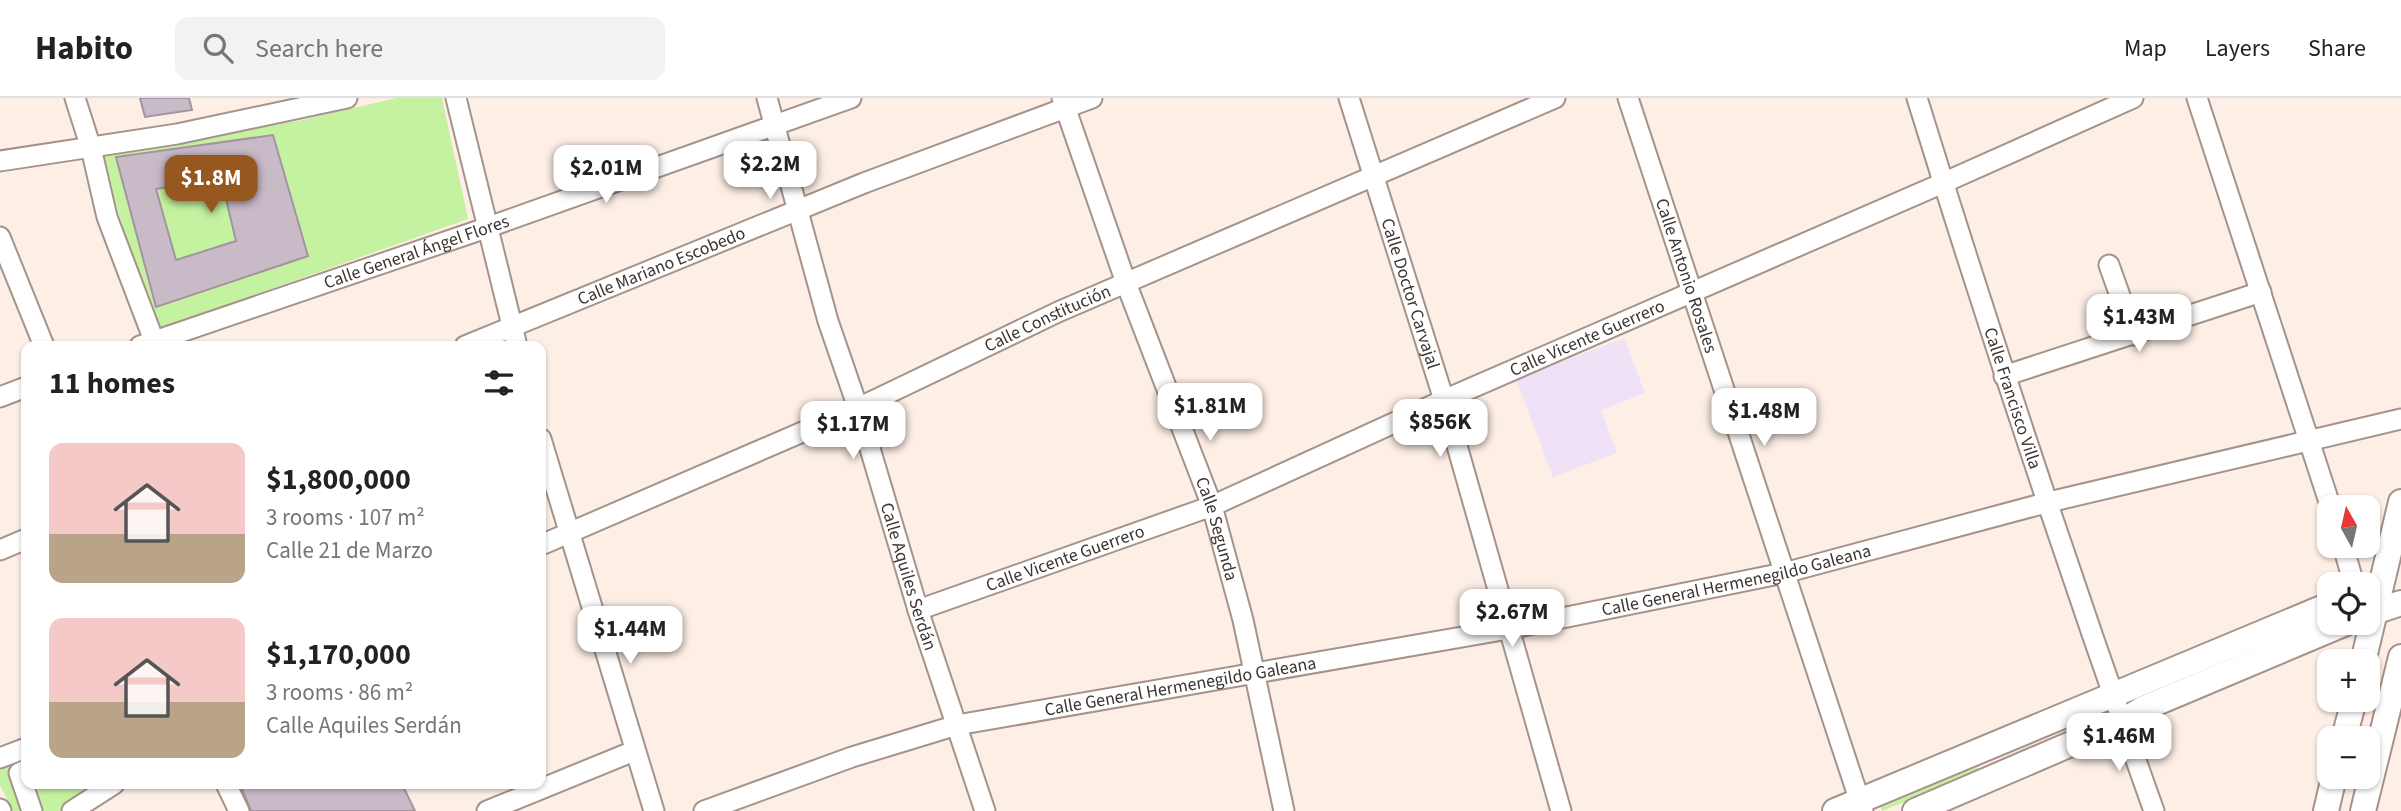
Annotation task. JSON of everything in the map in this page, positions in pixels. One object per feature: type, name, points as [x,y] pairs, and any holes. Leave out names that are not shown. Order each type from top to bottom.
[{"type":"main road","points":[[2380,587],[2401,502]]},
{"type":"main road","points":[[2380,596],[2401,603]]},
{"type":"main road","points":[[1835,811],[1861,806],[1987,749],[2317,610]]},
{"type":"main road","points":[[1915,811],[2122,722],[2142,709],[2318,635]]},
{"type":"main road","points":[[2363,811],[2401,657]]},
{"type":"main road","points":[[1987,749],[1997,776]]},
{"type":"main road","points":[[2326,811],[2331,789]]},
{"type":"street","points":[[75,98],[91,148],[107,217],[149,341]]},
{"type":"street","points":[[0,160],[177,134],[289,105],[347,98]]},
{"type":"street","points":[[456,98],[516,341]]},
{"type":"street","name":"Calle Aquiles Serdán","points":[[767,98],[828,320],[858,408],[918,610],[985,811]]},
{"type":"street","name":"Calle General Ángel Flores","points":[[161,341],[851,98]]},
{"type":"street","name":"Calle Mariano Escobedo","points":[[477,341],[1064,103],[1092,98]]},
{"type":"street","name":"Calle Doctor Carvajal","points":[[1349,98],[1444,400],[1561,811]]},
{"type":"street","name":"Calle Constitución","points":[[546,543],[729,461],[858,408],[1046,318],[1555,98]]},
{"type":"street","name":"Calle Antonio Rosales","points":[[1628,98],[1861,806]]},
{"type":"street","name":"Calle Francisco Villa","points":[[1917,98],[2004,376],[2049,502],[2112,696],[2154,811]]},
{"type":"street","name":"Calle Vicente Guerrero","points":[[918,610],[1212,506],[1444,400],[2133,98]]},
{"type":"street","points":[[2197,98],[2326,495]]},
{"type":"street","name":"Calle Segunda","points":[[1064,103],[1126,284],[1212,506],[1243,620],[1283,811]]},
{"type":"street","points":[[0,237],[42,341]]},
{"type":"street","points":[[2109,265],[2133,335]]},
{"type":"street","points":[[2004,376],[2261,292]]},
{"type":"street","points":[[0,397],[21,389]]},
{"type":"street","name":"Calle General Hermenegildo Galeana","points":[[704,811],[852,757],[957,725],[1508,629],[1784,573],[2049,502],[2401,419]]},
{"type":"street","points":[[546,456],[654,811]]},
{"type":"street","points":[[0,550],[21,541]]},
{"type":"street","points":[[0,758],[21,750]]},
{"type":"street","points":[[546,787],[634,751]]},
{"type":"street","points":[[24,789],[32,811]]},
{"type":"street","points":[[72,811],[106,789]]},
{"type":"street","points":[[228,789],[239,811]]},
{"type":"street","points":[[487,811],[541,789]]},
{"type":"shaded area","points":[[1624,338],[1645,393],[1601,410],[1617,453],[1553,477],[1516,379]]},
{"type":"green space","points":[[397,98],[442,98],[468,219],[155,330],[101,157],[302,120]]},
{"type":"green space","points":[[21,758],[21,789],[120,789],[86,811],[13,811],[0,785],[0,767]]},
{"type":"green space","points":[[1977,767],[1979,772],[1882,811],[1880,805]]},
{"type":"building","points":[[140,98],[189,98],[192,110],[145,117]]},
{"type":"building","points":[[273,135],[308,256],[156,307],[116,157]],"holes":[[[221,178],[236,241],[176,260],[156,189]]]},
{"type":"building","points":[[242,789],[404,789],[415,811],[251,811]]}]
